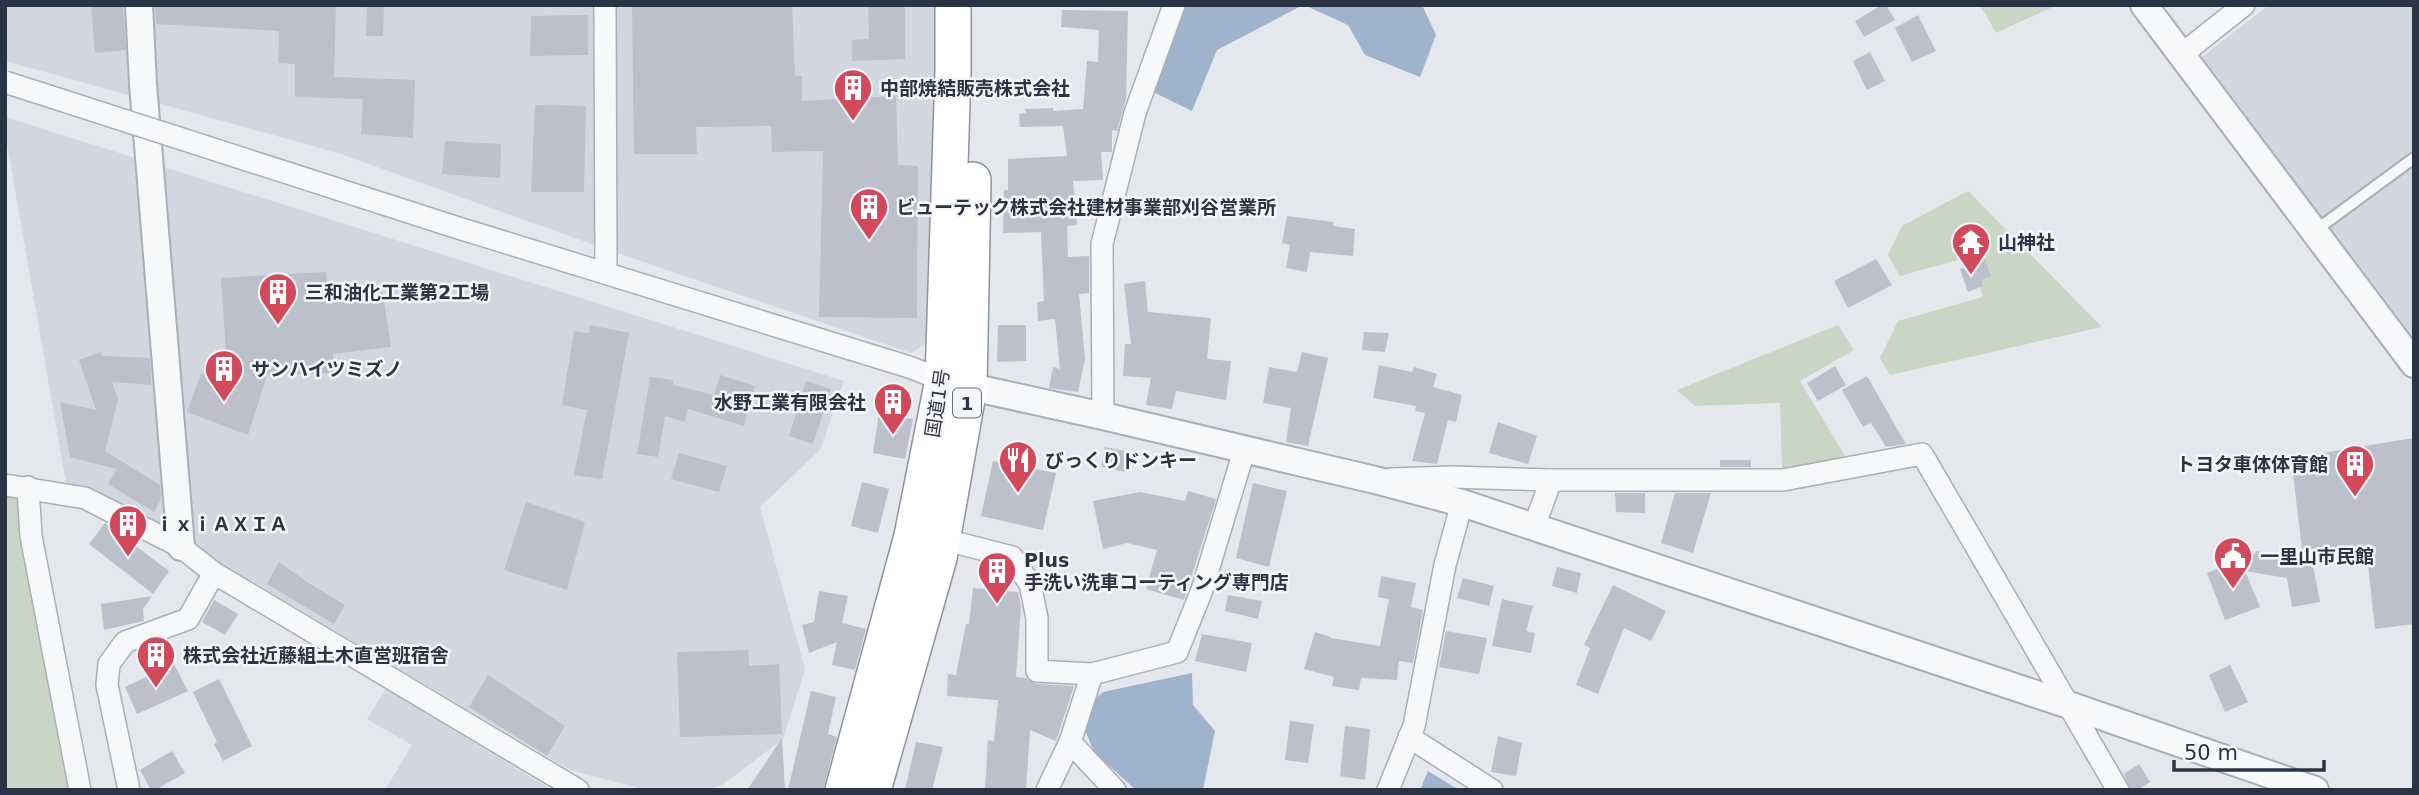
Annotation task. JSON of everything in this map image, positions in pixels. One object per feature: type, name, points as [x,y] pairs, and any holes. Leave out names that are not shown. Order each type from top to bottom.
[{"type":"highway","name":"国道1号","points":[[843,790],[956,384],[953,5]]},
{"type":"highway","name":"国道1号","points":[[873,790],[940,558],[956,384],[977,5]]},
{"type":"street","points":[[139,5],[143,84],[181,547]]},
{"type":"street","points":[[605,5],[606,273]]},
{"type":"street","points":[[1103,416],[1102,244],[1135,113],[1174,5]]},
{"type":"street","points":[[2144,5],[2414,364]]},
{"type":"street","points":[[2181,55],[2244,5]]},
{"type":"street","points":[[5,82],[956,384],[1103,416],[1462,503],[2066,704],[2315,790]]},
{"type":"street","points":[[942,539],[1012,557],[1030,584],[1037,618],[1037,671],[1092,674],[1177,652],[1202,590],[1244,451]]},
{"type":"street","points":[[1375,480],[1451,477],[1783,480],[1922,454],[2118,790]]},
{"type":"street","points":[[1534,527],[1551,480]]},
{"type":"street","points":[[5,485],[85,498],[181,547],[214,573],[578,790]]},
{"type":"street","points":[[28,488],[31,536],[80,790]]},
{"type":"street","points":[[1388,790],[1413,726],[1445,565],[1462,503]]},
{"type":"street","points":[[130,790],[107,685],[109,664],[125,642],[188,619],[214,573]]},
{"type":"street","points":[[1047,790],[1070,742],[1092,674]]},
{"type":"street","points":[[1409,737],[1492,790]]},
{"type":"street","points":[[1070,742],[1115,790]]},
{"type":"lane","points":[[2313,232],[2414,158]]},
{"type":"shaded area","points":[[5,5],[941,5],[930,341],[911,353],[600,247],[338,153],[5,61]]},
{"type":"shaded area","points":[[2269,5],[2414,5],[2414,343],[2198,60]]},
{"type":"shaded area","points":[[5,117],[844,381],[820,450],[760,507],[805,669],[783,739],[722,785],[705,790],[646,790],[570,770],[91,487],[66,483],[5,132]]},
{"type":"shaded area","points":[[386,689],[552,790],[385,790],[412,745],[367,719]]},
{"type":"green space","points":[[1980,5],[2057,5],[1996,33]]},
{"type":"green space","points":[[1968,191],[2102,327],[1890,375],[1880,358],[1898,321],[1983,297],[1972,256],[1900,276],[1888,255],[1902,226]]},
{"type":"green space","points":[[1838,325],[1854,350],[1800,381],[1851,466],[1782,468],[1780,403],[1695,406],[1677,390]]},
{"type":"green space","points":[[5,493],[17,494],[72,790],[5,790]]},
{"type":"water","points":[[1184,5],[1303,5],[1217,50],[1192,111],[1151,91]]},
{"type":"water","points":[[1304,5],[1422,5],[1436,35],[1420,77],[1365,55],[1348,25]]},
{"type":"water","points":[[1192,673],[1193,705],[1215,731],[1203,790],[1136,790],[1094,752],[1085,730],[1092,702],[1103,692]]},
{"type":"water","points":[[1428,771],[1459,790],[1420,790]]},
{"type":"building","points":[[91,5],[123,5],[126,50],[95,53]]},
{"type":"building","points":[[155,5],[336,5],[334,77],[415,80],[413,138],[361,134],[363,99],[295,97],[295,64],[278,63],[279,31],[156,24]]},
{"type":"building","points":[[367,5],[384,5],[383,36],[366,36]]},
{"type":"building","points":[[632,5],[792,5],[795,76],[802,76],[802,101],[896,96],[898,165],[918,166],[917,318],[819,317],[823,151],[772,152],[771,126],[696,127],[697,154],[634,154]]},
{"type":"building","points":[[868,5],[905,5],[905,59],[852,61],[852,40],[869,39]]},
{"type":"building","points":[[1886,5],[1895,20],[1864,37],[1855,21]]},
{"type":"building","points":[[1062,10],[1128,11],[1126,99],[1117,131],[1112,130],[1112,152],[1101,152],[1103,180],[1073,181],[1077,225],[1067,226],[1068,257],[1089,256],[1089,293],[1079,294],[1085,359],[1078,392],[1049,388],[1053,367],[1060,369],[1055,319],[1038,321],[1037,302],[1044,301],[1041,232],[1003,233],[1008,159],[1067,156],[1063,126],[1020,127],[1019,114],[1026,113],[1025,109],[1083,109],[1087,61],[1098,62],[1099,30],[1061,27]]},
{"type":"building","points":[[588,15],[588,55],[530,56],[531,16]]},
{"type":"building","points":[[1918,15],[1936,51],[1912,62],[1895,28]]},
{"type":"building","points":[[1870,52],[1885,81],[1867,90],[1853,61]]},
{"type":"building","points":[[535,105],[586,106],[584,192],[531,192]]},
{"type":"building","points":[[445,141],[501,144],[500,178],[442,174]]},
{"type":"building","points":[[1287,216],[1333,222],[1333,226],[1355,229],[1353,256],[1310,252],[1307,272],[1286,268],[1290,245],[1282,243]]},
{"type":"building","points":[[1876,259],[1892,285],[1848,308],[1834,281]]},
{"type":"building","points":[[1985,260],[1991,276],[1981,280],[1983,286],[1968,292],[1960,269]]},
{"type":"building","name":"三和油化工業第2工場","points":[[326,272],[328,295],[382,287],[391,347],[333,354],[335,373],[267,375],[248,435],[187,412],[201,373],[228,383],[221,278]]},
{"type":"building","points":[[1145,281],[1148,312],[1211,318],[1207,359],[1231,361],[1226,400],[1176,391],[1172,409],[1146,405],[1151,378],[1123,376],[1125,344],[1131,344],[1124,284]]},
{"type":"building","points":[[590,325],[629,333],[602,479],[574,475],[587,410],[562,405],[574,331],[589,333]]},
{"type":"building","points":[[998,325],[1026,325],[1026,361],[997,362]]},
{"type":"building","points":[[1364,332],[1389,333],[1385,352],[1362,350]]},
{"type":"building","points":[[101,352],[102,356],[150,358],[151,385],[112,382],[118,399],[105,451],[160,485],[161,499],[154,512],[108,484],[117,469],[70,457],[60,402],[96,410],[79,360]]},
{"type":"building","points":[[1302,352],[1328,358],[1308,446],[1286,442],[1291,408],[1263,403],[1269,367],[1297,372]]},
{"type":"building","points":[[1379,365],[1412,372],[1414,367],[1437,374],[1433,387],[1462,395],[1456,422],[1448,420],[1437,464],[1412,461],[1425,413],[1415,411],[1416,406],[1373,398]]},
{"type":"building","points":[[1835,366],[1846,385],[1818,401],[1807,383]]},
{"type":"building","points":[[720,375],[755,386],[744,426],[688,409],[685,422],[665,416],[658,457],[637,454],[650,377],[673,380],[673,385],[714,395]]},
{"type":"building","points":[[1867,376],[1906,444],[1886,447],[1871,423],[1863,427],[1842,390]]},
{"type":"building","points":[[806,381],[831,389],[813,444],[789,436]]},
{"type":"building","name":"水野工業有限会社","points":[[879,413],[913,419],[905,459],[873,453]]},
{"type":"building","points":[[1498,422],[1537,436],[1528,464],[1489,453]]},
{"type":"building","name":"トヨタ車体体育館","points":[[2414,438],[2414,624],[2375,629],[2366,546],[2303,557],[2291,458]]},
{"type":"building","points":[[1105,447],[1130,452],[1125,472],[1101,467]]},
{"type":"building","points":[[679,453],[727,466],[719,492],[671,479]]},
{"type":"building","points":[[1720,460],[1751,460],[1751,467],[1720,467]]},
{"type":"building","name":"びっくりドンキー","points":[[993,461],[1056,473],[1043,530],[981,516]]},
{"type":"building","points":[[862,482],[889,489],[878,533],[851,526]]},
{"type":"building","points":[[1253,483],[1287,491],[1269,567],[1236,558]]},
{"type":"building","points":[[1188,491],[1216,499],[1184,600],[1146,589],[1157,550],[1127,543],[1103,549],[1093,501],[1140,492],[1185,501]]},
{"type":"building","points":[[1615,493],[1645,493],[1645,513],[1616,512]]},
{"type":"building","points":[[1675,493],[1711,493],[1693,553],[1661,543]]},
{"type":"building","points":[[526,502],[585,522],[567,590],[504,570]]},
{"type":"building","name":"ｉｘｉＡＸＩＡ","points":[[105,523],[169,571],[153,594],[89,544]]},
{"type":"building","points":[[2256,551],[2312,560],[2320,602],[2292,607],[2287,578],[2245,571],[2260,607],[2225,620],[2207,573],[2255,554]]},
{"type":"building","points":[[279,562],[345,605],[334,624],[267,584]]},
{"type":"building","points":[[1557,567],[1581,573],[1577,593],[1552,586]]},
{"type":"building","points":[[1381,576],[1416,583],[1411,607],[1423,610],[1413,663],[1399,661],[1397,680],[1361,678],[1359,690],[1332,686],[1334,677],[1304,669],[1315,632],[1330,638],[1380,646],[1389,599],[1378,597]]},
{"type":"building","points":[[1463,578],[1494,586],[1489,606],[1457,598]]},
{"type":"building","points":[[1613,585],[1666,611],[1651,641],[1624,628],[1598,694],[1576,685],[1590,648],[1584,645]]},
{"type":"building","points":[[973,588],[1018,592],[1021,607],[1016,677],[1026,678],[1036,684],[1074,686],[1056,741],[1030,730],[1026,790],[985,790],[988,740],[994,741],[998,700],[947,696],[948,674],[956,675],[966,624],[969,624]]},
{"type":"building","points":[[819,591],[848,596],[842,623],[866,629],[855,670],[832,665],[837,642],[809,653],[802,625],[814,622]]},
{"type":"building","points":[[1228,595],[1262,601],[1258,619],[1225,611]]},
{"type":"building","points":[[152,596],[143,609],[144,621],[104,630],[101,604]]},
{"type":"building","points":[[1502,599],[1533,606],[1526,631],[1535,633],[1531,653],[1492,646]]},
{"type":"building","points":[[214,600],[238,614],[225,635],[202,622]]},
{"type":"building","points":[[1446,631],[1487,638],[1479,674],[1439,667]]},
{"type":"building","points":[[1202,634],[1252,643],[1246,672],[1195,661]]},
{"type":"building","points":[[748,650],[749,666],[779,664],[782,734],[680,737],[677,652]]},
{"type":"building","name":"株式会社近藤組土木直営班宿舎","points":[[174,664],[188,691],[137,714],[125,687]]},
{"type":"building","points":[[2230,665],[2248,702],[2225,712],[2209,675]]},
{"type":"building","points":[[488,675],[565,726],[547,756],[469,707]]},
{"type":"building","points":[[219,679],[252,746],[223,761],[193,692]]},
{"type":"building","points":[[811,691],[836,697],[828,734],[837,737],[823,790],[788,790]]},
{"type":"building","points":[[1290,721],[1314,724],[1308,763],[1285,760]]},
{"type":"building","points":[[1345,726],[1370,729],[1365,780],[1340,776]]},
{"type":"building","points":[[1498,736],[1522,743],[1516,776],[1491,772]]},
{"type":"building","points":[[782,738],[785,790],[747,790]]},
{"type":"building","points":[[916,742],[943,747],[932,790],[905,790]]},
{"type":"building","points":[[172,751],[185,773],[151,790],[140,770]]},
{"type":"building","points":[[2139,764],[2150,782],[2138,790],[2131,790],[2124,774]]},
{"type":"place","name":"中部焼結販売株式会社","points":[[853,122]]},
{"type":"place","name":"ビューテック株式会社建材事業部刈谷営業所","points":[[869,241]]},
{"type":"place","name":"山神社","points":[[1971,276]]},
{"type":"place","name":"三和油化工業第2工場","points":[[278,326]]},
{"type":"place","name":"サンハイツミズノ","points":[[224,403]]},
{"type":"place","name":"水野工業有限会社","points":[[893,436]]},
{"type":"place","name":"びっくりドンキー","points":[[1018,494]]},
{"type":"place","name":"トヨタ車体体育館","points":[[2355,498]]},
{"type":"place","name":"ｉｘｉＡＸＩＡ","points":[[128,558]]},
{"type":"place","name":"一里山市民館","points":[[2233,590]]},
{"type":"place","name":"Plus 手洗い洗車コーティング専門店","points":[[997,605]]},
{"type":"place","name":"株式会社近藤組土木直営班宿舎","points":[[156,689]]}]
